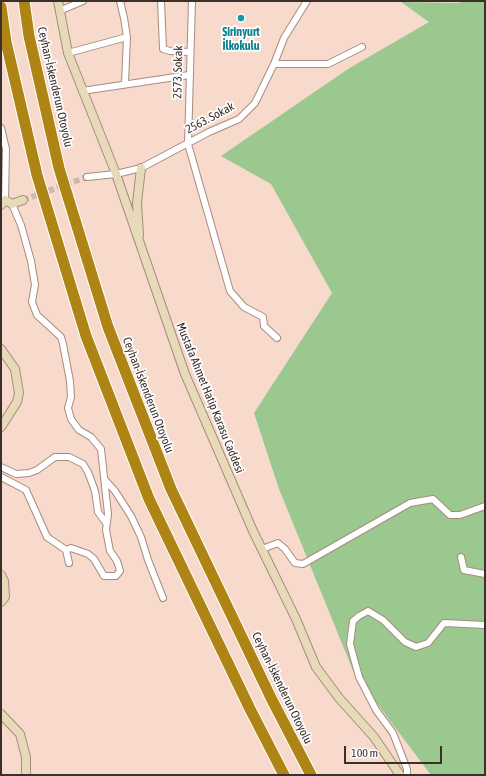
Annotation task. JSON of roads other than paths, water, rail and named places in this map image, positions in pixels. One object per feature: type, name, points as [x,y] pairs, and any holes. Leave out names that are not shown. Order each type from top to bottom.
[{"type":"highway","name":"Ceyhan-İskenderun Otoyolu","points":[[24,1],[29,36],[59,168],[108,327],[170,488],[271,698],[311,775]]},
{"type":"highway","points":[[1,7],[6,42],[37,175],[86,336],[149,499],[250,709],[284,775]]},
{"type":"street","name":"Mustafa Ahmet Hatip Karasu Caddesi","points":[[58,1],[68,53],[116,174],[184,374],[262,549],[296,619],[316,667],[339,698],[406,774]]},
{"type":"street","points":[[59,11],[83,1]]},
{"type":"street","points":[[120,1],[127,37],[125,83]]},
{"type":"street","points":[[161,1],[163,49],[189,52]]},
{"type":"street","name":"2573. Sokak","points":[[192,1],[189,52],[188,144],[230,291],[244,307],[263,317],[264,326],[277,338]]},
{"type":"street","name":"2563. Sokak","points":[[87,177],[116,174],[141,168],[239,119],[255,103],[274,64],[284,38],[307,1]]},
{"type":"street","points":[[68,53],[127,37]]},
{"type":"street","points":[[274,64],[328,64],[362,47]]},
{"type":"street","points":[[82,91],[125,83],[189,75]]},
{"type":"street","points":[[1,128],[6,149],[6,203],[21,225],[31,261],[35,285],[32,302],[37,315],[61,337],[70,381],[71,397],[68,408],[71,419],[79,430],[91,437],[101,449],[108,514],[106,530],[110,551],[118,561],[120,571],[116,576],[104,576],[94,559],[88,554],[71,548],[66,550]]},
{"type":"street","points":[[141,168],[137,203],[141,250]]},
{"type":"street","points":[[6,203],[23,200]]},
{"type":"street","points":[[1,349],[16,369],[19,393],[17,402],[1,427]]},
{"type":"street","points":[[1,467],[16,474],[29,473],[37,470],[55,458],[69,457],[82,464],[88,472],[95,491],[98,512],[106,523]]},
{"type":"street","points":[[1,477],[26,490],[47,537],[66,550],[69,563]]},
{"type":"street","points":[[105,480],[115,491],[131,516],[141,537],[148,560],[163,598]]},
{"type":"street","points":[[262,549],[278,543],[285,549],[295,563],[303,564],[410,504],[433,499],[450,515],[460,515],[485,506]]},
{"type":"street","points":[[461,557],[464,570],[485,574]]},
{"type":"street","points":[[1,575],[4,582],[4,596],[1,602]]},
{"type":"street","points":[[406,774],[393,733],[376,710],[359,677],[350,644],[353,621],[368,611],[383,620],[405,642],[416,647],[428,643],[444,623],[485,625]]},
{"type":"street","points":[[1,714],[20,734],[26,757],[26,775]]},
{"type":"tunnel","points":[[23,200],[87,177]]},
{"type":"place","name":"Şirinyurt İlkokulu","points":[[241,18]]}]
